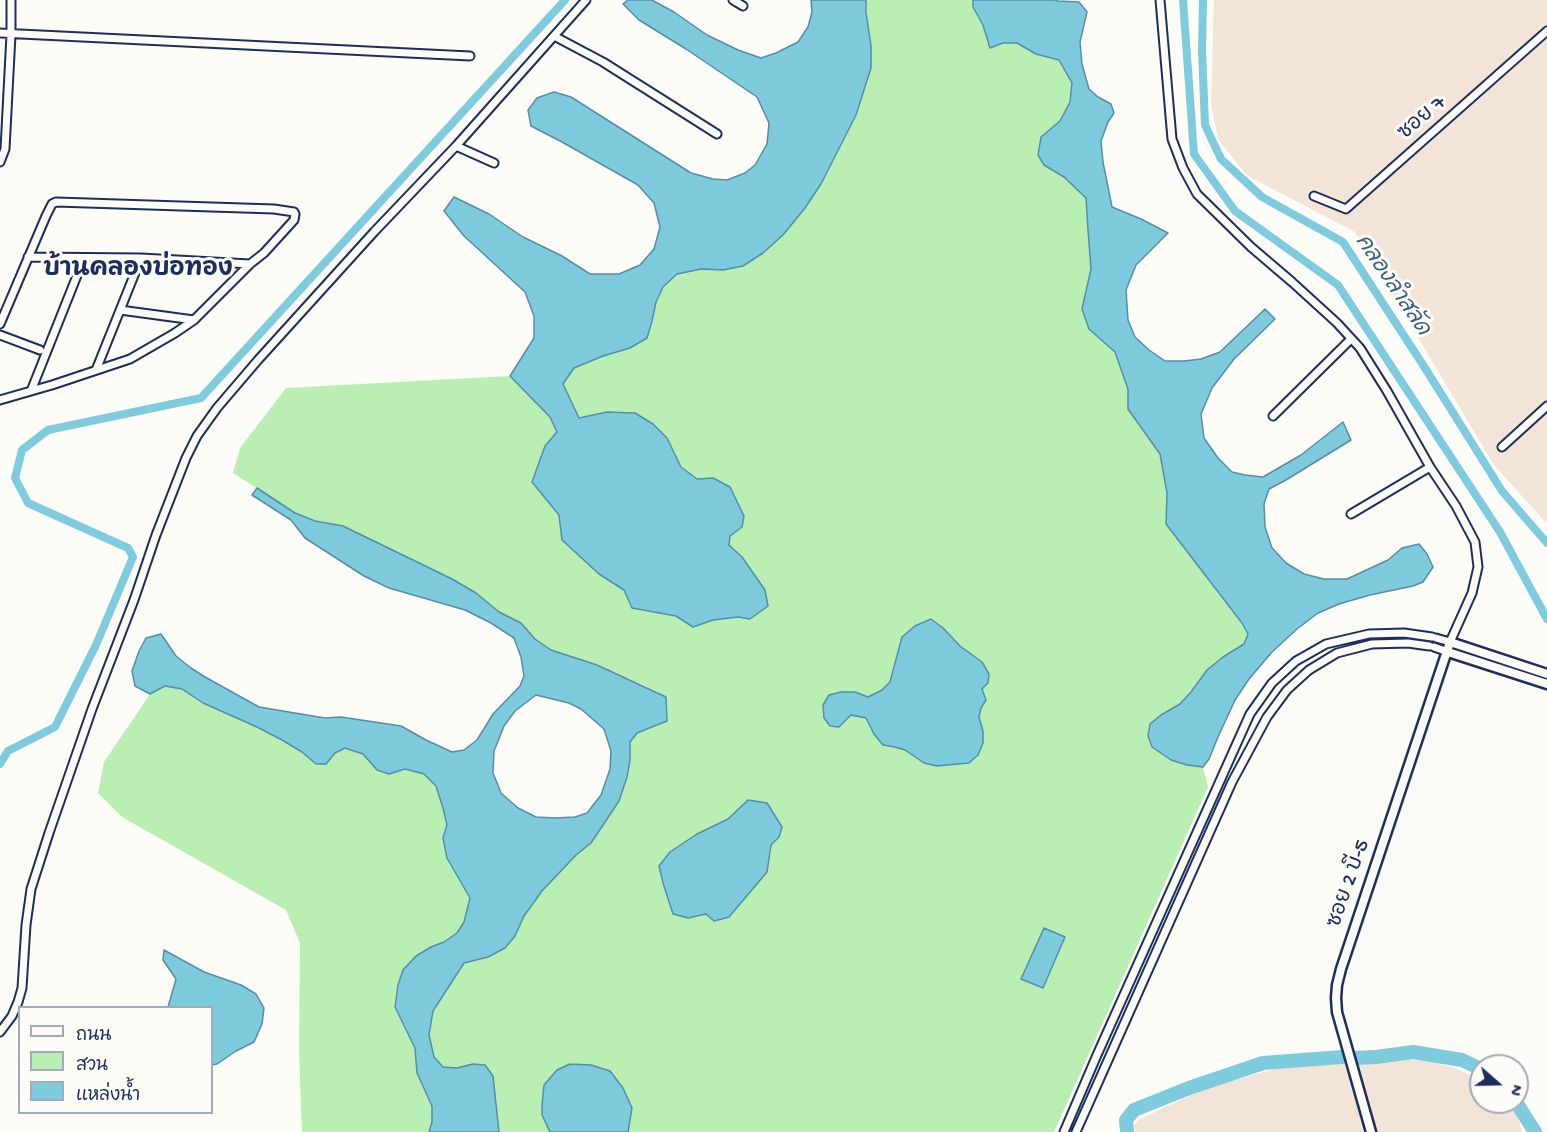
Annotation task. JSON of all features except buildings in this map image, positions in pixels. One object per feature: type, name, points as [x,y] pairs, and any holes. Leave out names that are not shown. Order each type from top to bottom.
[{"type":"street","points":[[0,162],[11,35],[11,0]]},
{"type":"street","points":[[0,1032],[12,1016],[22,988],[31,889],[49,832],[156,536],[186,458],[197,436],[217,408],[258,360],[456,146],[586,0]]},
{"type":"street","points":[[733,0],[743,6]]},
{"type":"street","points":[[1160,0],[1172,139],[1183,168],[1197,194],[1251,247],[1337,323],[1360,348],[1387,390],[1430,467],[1456,506],[1475,542],[1478,567],[1472,593],[1450,642]]},
{"type":"street","name":"ซอย 7","points":[[1314,196],[1346,209],[1547,31]]},
{"type":"street","points":[[0,33],[470,56]]},
{"type":"street","points":[[554,36],[603,62],[717,134]]},
{"type":"street","points":[[456,146],[494,163]]},
{"type":"street","points":[[0,324],[49,210],[56,202],[274,209],[296,214],[294,220],[264,253],[194,320],[146,351],[130,359],[0,400]]},
{"type":"street","points":[[28,258],[141,258],[250,264]]},
{"type":"street","points":[[31,391],[84,258]]},
{"type":"street","points":[[96,370],[141,258]]},
{"type":"street","points":[[120,310],[194,320]]},
{"type":"street","points":[[0,335],[40,350]]},
{"type":"street","points":[[1274,416],[1351,339]]},
{"type":"street","points":[[1502,447],[1547,406]]},
{"type":"street","points":[[1351,514],[1430,467]]},
{"type":"street","points":[[1064,1132],[1250,714],[1272,683],[1296,661],[1326,644],[1369,634],[1404,633],[1434,637],[1547,674]]},
{"type":"street","name":"ซอย 2 บี-5","points":[[1371,1132],[1336,1012],[1337,985],[1450,642]]},
{"type":"street","points":[[1076,1132],[1232,782],[1267,717],[1287,690],[1309,670],[1337,653],[1372,644],[1408,643],[1448,652],[1547,684]]},
{"type":"shaded area","points":[[1214,0],[1547,0],[1547,524],[1494,465],[1355,232],[1246,175],[1218,139],[1211,104]]},
{"type":"shaded area","points":[[1409,1060],[1428,1061],[1456,1068],[1469,1075],[1469,1114],[1517,1114],[1522,1132],[1133,1132],[1138,1120],[1191,1095],[1224,1083],[1289,1065]]},
{"type":"green space","points":[[866,0],[973,0],[973,7],[983,25],[990,47],[1003,43],[1018,43],[1036,54],[1059,60],[1072,83],[1070,102],[1060,121],[1041,137],[1044,165],[1064,177],[1086,198],[1091,269],[1082,309],[1089,329],[1115,352],[1128,389],[1128,409],[1160,454],[1167,493],[1166,524],[1248,634],[1244,644],[1207,670],[1180,704],[1161,715],[1187,765],[1203,767],[1208,787],[1054,1132],[628,1132],[632,1108],[623,1088],[610,1072],[591,1065],[542,1115],[550,1132],[499,1132],[493,1076],[473,1064],[457,1068],[443,1067],[434,1057],[429,1035],[433,1011],[464,963],[488,957],[515,936],[524,916],[542,891],[576,855],[591,843],[619,801],[630,760],[630,742],[637,733],[657,726],[666,697],[597,665],[551,650],[535,639],[521,623],[499,612],[476,593],[452,579],[343,526],[315,521],[295,513],[233,473],[240,448],[286,388],[510,376],[550,417],[557,433],[545,446],[532,482],[559,515],[599,574],[624,590],[649,611],[676,616],[693,627],[713,620],[750,618],[765,590],[742,557],[729,545],[730,536],[742,527],[713,478],[697,479],[681,467],[667,438],[607,412],[579,418],[563,384],[574,368],[630,348],[652,321],[656,302],[663,287],[677,274],[701,269],[723,270],[763,253],[783,235],[805,208],[821,184],[856,115],[871,68]]},
{"type":"green space","points":[[165,686],[182,689],[203,703],[257,727],[302,752],[316,764],[326,764],[335,753],[345,748],[363,754],[377,770],[389,774],[405,769],[424,774],[436,786],[447,825],[443,838],[470,897],[464,922],[457,933],[431,947],[403,970],[395,1007],[415,1048],[417,1073],[432,1106],[432,1122],[429,1132],[302,1132],[299,1052],[300,943],[286,910],[122,817],[98,793],[104,762],[150,694]]},
{"type":"water","points":[[628,0],[652,0],[707,35],[761,58],[798,42],[808,27],[812,12],[811,0],[866,0],[871,68],[856,115],[821,184],[805,208],[783,235],[763,253],[743,266],[723,270],[701,269],[677,274],[663,287],[656,302],[647,338],[630,348],[574,368],[563,384],[579,418],[607,412],[635,413],[653,424],[667,438],[681,467],[697,479],[713,478],[730,487],[744,516],[742,527],[730,536],[729,545],[742,557],[765,590],[768,606],[750,619],[738,617],[713,620],[693,627],[676,616],[632,608],[624,590],[599,574],[562,540],[559,515],[532,482],[545,446],[557,432],[550,417],[510,376],[534,338],[534,316],[525,292],[464,236],[444,211],[454,197],[489,214],[523,237],[562,256],[590,274],[619,274],[640,265],[654,249],[660,227],[654,203],[638,185],[531,126],[528,110],[537,98],[554,92],[571,97],[691,173],[727,180],[745,173],[755,165],[767,144],[769,123],[757,97],[639,20],[623,4]]},
{"type":"water","points":[[973,0],[1079,2],[1087,12],[1080,42],[1082,64],[1089,89],[1111,104],[1114,113],[1101,141],[1112,207],[1168,233],[1136,265],[1126,290],[1128,320],[1135,337],[1165,361],[1201,359],[1220,352],[1265,309],[1275,319],[1234,359],[1212,388],[1201,414],[1204,438],[1218,458],[1232,472],[1263,477],[1301,455],[1343,422],[1351,440],[1269,489],[1264,504],[1265,527],[1272,548],[1286,563],[1304,574],[1324,579],[1347,579],[1388,560],[1402,548],[1419,544],[1433,567],[1423,582],[1339,604],[1318,613],[1297,629],[1272,652],[1249,679],[1235,700],[1209,759],[1203,767],[1171,760],[1152,747],[1148,736],[1150,724],[1180,704],[1207,670],[1244,644],[1248,634],[1166,524],[1167,493],[1160,454],[1128,409],[1128,389],[1115,352],[1089,329],[1082,309],[1091,269],[1086,198],[1064,177],[1044,165],[1038,155],[1041,137],[1060,121],[1070,102],[1072,83],[1059,60],[1036,54],[1017,43],[1003,43],[990,48],[983,25],[973,7]]},
{"type":"water","points":[[257,488],[295,513],[315,521],[343,526],[452,579],[476,593],[499,612],[521,623],[535,639],[551,650],[597,665],[666,697],[667,721],[637,733],[630,742],[627,777],[619,801],[591,843],[576,855],[542,891],[524,916],[515,936],[505,948],[488,957],[464,963],[433,1011],[429,1035],[434,1057],[443,1067],[485,1065],[493,1076],[499,1132],[429,1132],[432,1122],[432,1106],[417,1073],[415,1048],[395,1007],[403,970],[416,956],[457,933],[464,922],[470,898],[447,858],[443,838],[447,825],[436,786],[424,774],[405,769],[389,774],[377,770],[363,754],[345,748],[335,753],[326,764],[316,764],[282,740],[203,703],[182,689],[165,686],[150,694],[135,686],[132,671],[146,638],[161,634],[176,656],[191,668],[259,707],[325,718],[341,717],[401,726],[452,752],[464,750],[477,740],[493,714],[520,686],[524,676],[521,657],[514,638],[465,610],[389,588],[364,576],[305,538],[291,520],[252,495]],"holes":[[[536,695],[569,703],[581,709],[604,729],[611,751],[610,769],[601,795],[587,813],[575,817],[536,817],[518,808],[501,793],[493,773],[494,751],[504,726],[515,711]]]},
{"type":"water","points":[[931,619],[960,646],[982,662],[989,674],[988,683],[982,689],[986,700],[979,717],[983,731],[983,743],[978,755],[969,763],[937,766],[924,763],[905,750],[883,745],[866,718],[851,715],[839,727],[830,726],[824,718],[823,705],[829,695],[855,692],[868,697],[882,690],[890,682],[902,637],[915,626]]},
{"type":"water","points":[[748,800],[767,803],[782,827],[779,837],[771,845],[767,872],[729,917],[714,921],[706,914],[688,918],[673,914],[659,866],[670,852],[697,834],[728,819]]},
{"type":"water","points":[[1044,928],[1065,937],[1043,988],[1021,979]]},
{"type":"water","points":[[164,950],[204,972],[241,985],[256,994],[264,1008],[262,1024],[254,1042],[213,1065],[213,1006],[168,1006],[176,979],[163,960]]},
{"type":"water","points":[[570,1064],[591,1065],[610,1071],[623,1088],[632,1108],[628,1132],[550,1132],[542,1115],[544,1085],[557,1070]]},
{"type":"waterway","points":[[0,764],[8,751],[55,727],[96,645],[133,557],[128,548],[28,503],[15,478],[22,450],[48,430],[201,398],[565,0]]},
{"type":"waterway","points":[[1183,0],[1194,154],[1235,211],[1338,285],[1500,532],[1547,619]]},
{"type":"waterway","name":"คลองลำสลัด","points":[[1203,0],[1205,125],[1221,159],[1262,197],[1343,242],[1502,491],[1547,543]]},
{"type":"waterway","points":[[1355,1058],[1413,1052],[1462,1060],[1469,1063]]},
{"type":"waterway","points":[[1127,1132],[1126,1120],[1134,1110],[1189,1088],[1263,1063],[1342,1057]]},
{"type":"waterway","points":[[1524,1114],[1535,1132]]},
{"type":"district","name":"บ้านคลองบ่อทอง","points":[[138,271]]}]
